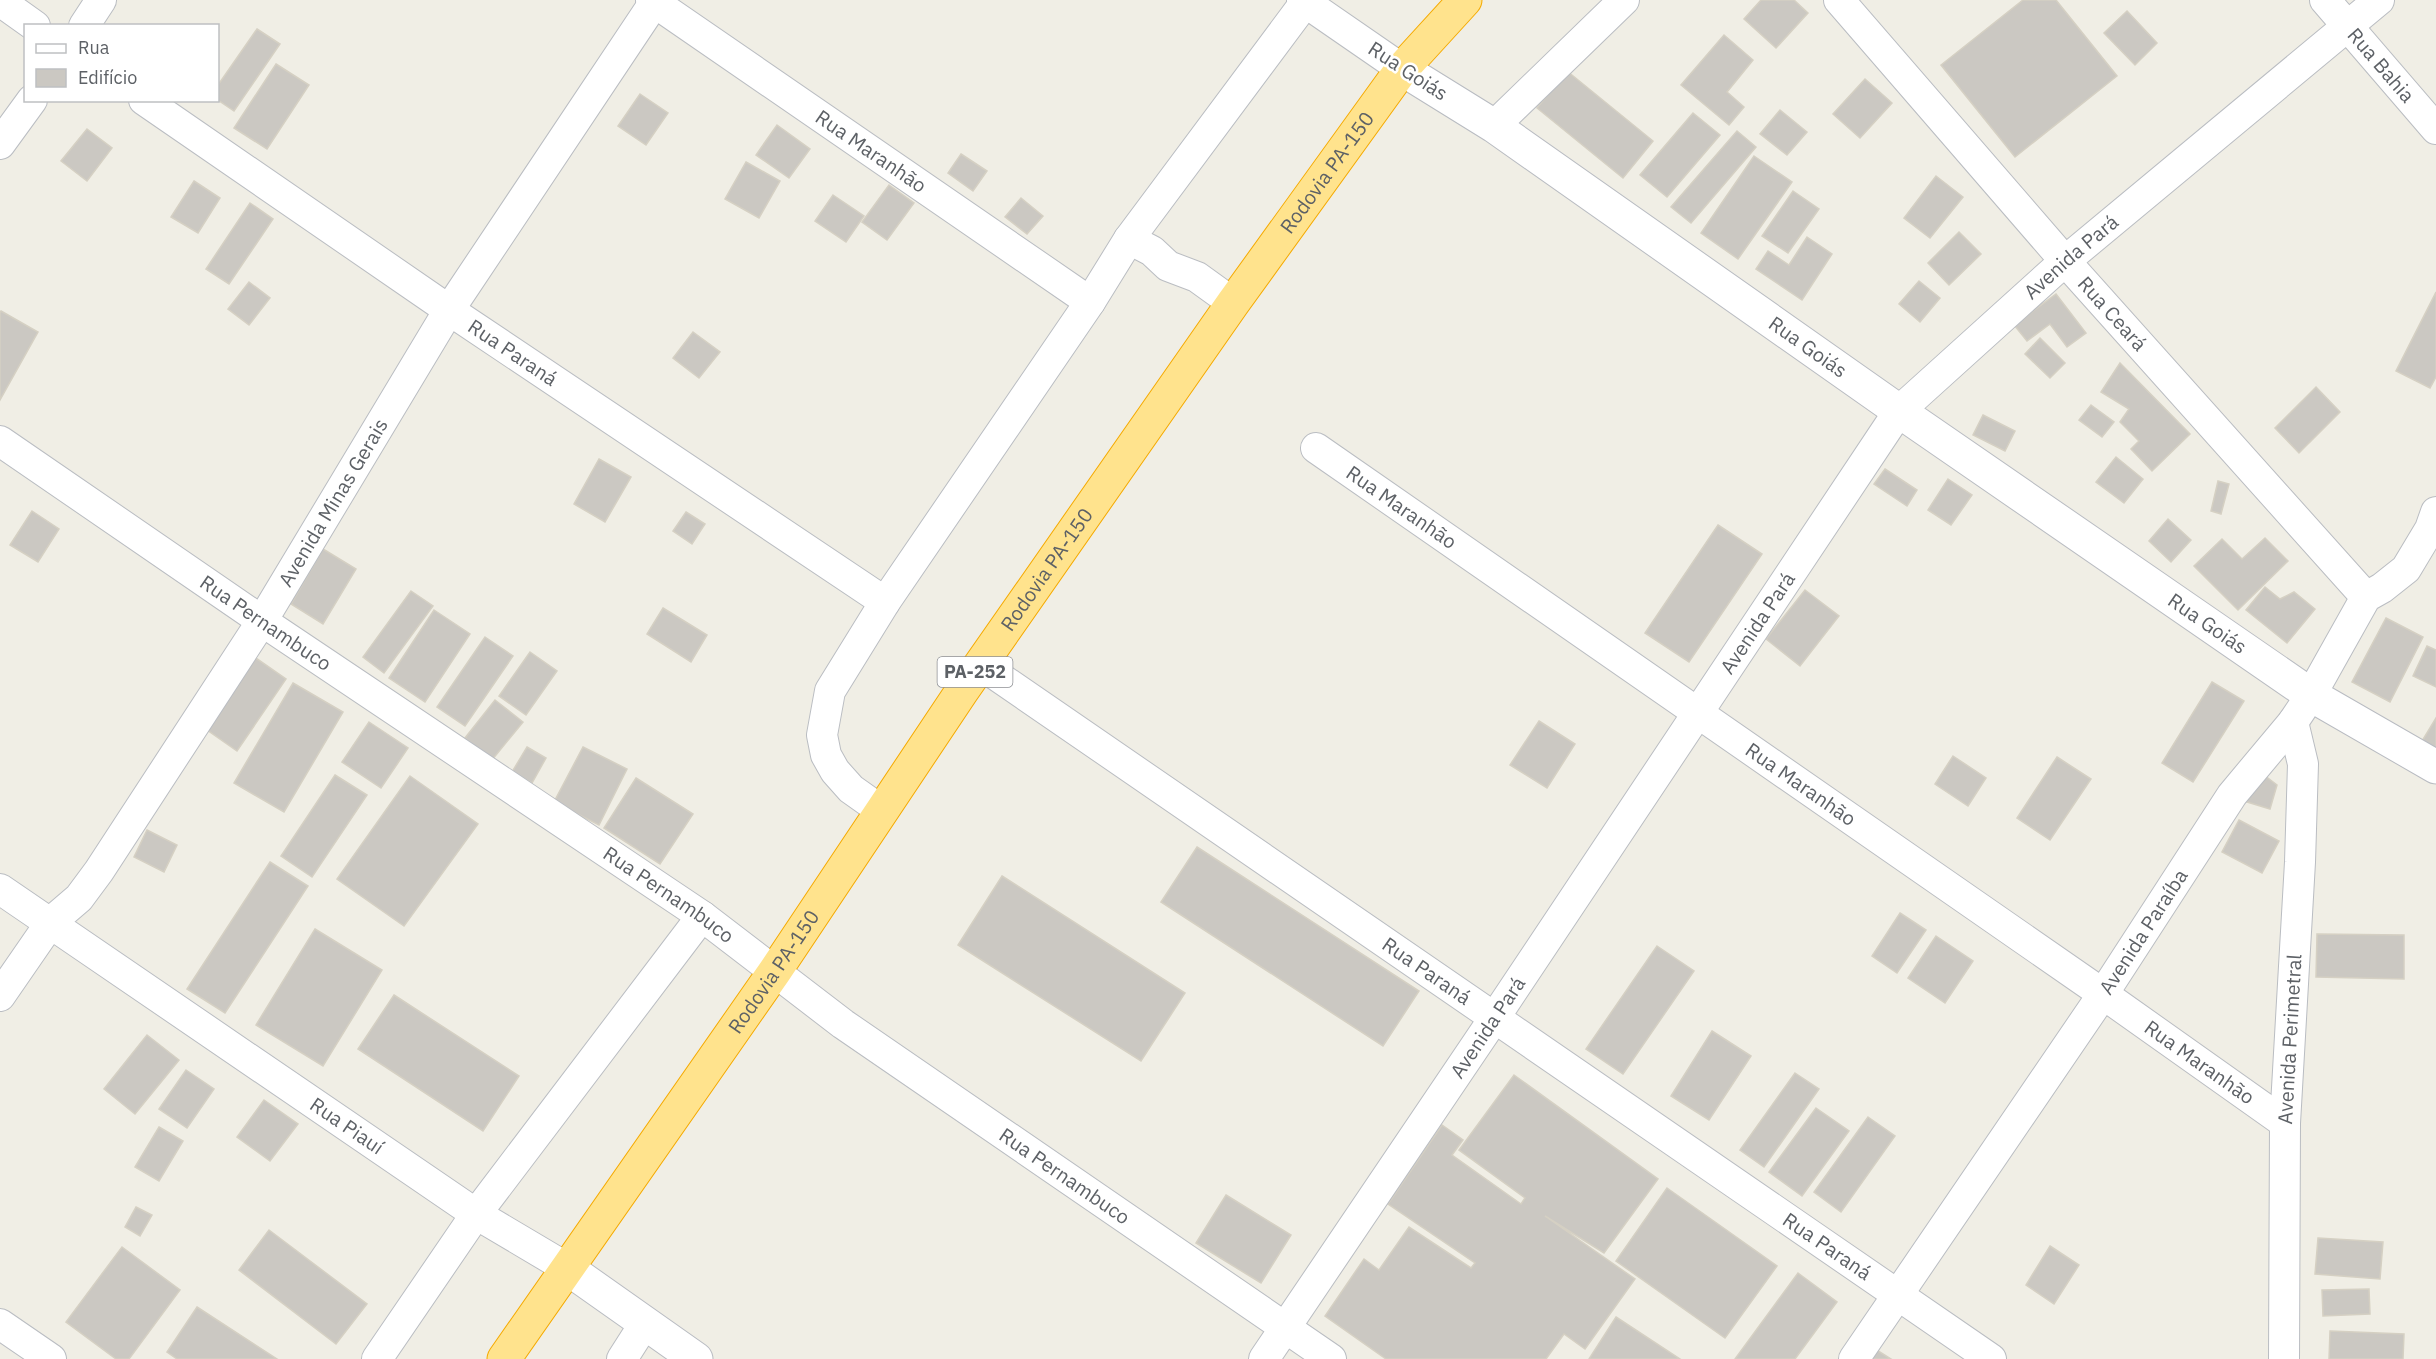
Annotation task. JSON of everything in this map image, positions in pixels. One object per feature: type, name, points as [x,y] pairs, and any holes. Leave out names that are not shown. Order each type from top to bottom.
[{"type":"highway","name":"Rodovia PA-150","points":[[504,1359],[775,971],[980,664],[1233,303],[1402,69],[1465,0]]},
{"type":"street","points":[[85,24],[101,0]]},
{"type":"street","points":[[1494,126],[1624,0]]},
{"type":"street","name":"Rua Ceará","points":[[1839,0],[2065,261],[2366,597]]},
{"type":"street","name":"Rua Bahia","points":[[2325,0],[2436,129]]},
{"type":"street","name":"Avenida Pará","points":[[1264,1359],[1496,1017],[1899,411],[2065,261],[2379,0]]},
{"type":"street","name":"Rua Maranhão","points":[[654,1],[1090,302]]},
{"type":"street","name":"Avenida Minas Gerais","points":[[0,996],[51,922],[79,898],[99,871],[262,621],[449,310],[654,1]]},
{"type":"street","points":[[882,811],[851,789],[835,771],[826,755],[822,735],[830,691],[885,602],[1090,302],[1129,239],[1305,1]]},
{"type":"street","name":"Rua Goiás","points":[[1305,1],[1402,69],[1494,126],[1899,411],[2311,695],[2436,767]]},
{"type":"street","points":[[0,2],[32,24]]},
{"type":"street","points":[[0,144],[31,102]]},
{"type":"street","name":"Rua Paraná","points":[[147,102],[449,310],[885,602]]},
{"type":"street","points":[[1129,239],[1152,251],[1168,266],[1197,277],[1233,303]]},
{"type":"street","name":"Rua Pernambuco","points":[[0,441],[262,621],[702,916],[843,1024],[1331,1359]]},
{"type":"street","name":"Rua Maranhão","points":[[1316,448],[2103,994],[2284,1123]]},
{"type":"street","name":"Avenida Paraíba","points":[[1854,1359],[2103,994],[2232,795],[2293,722],[2311,695],[2366,597],[2382,588],[2406,569],[2430,529],[2436,512]]},
{"type":"street","name":"Rua Paraná","points":[[980,664],[1991,1359]]},
{"type":"street","name":"Avenida Perimetral","points":[[2284,1359],[2284,1123],[2299,874],[2303,764],[2293,722]]},
{"type":"street","name":"Rua Piauí","points":[[0,889],[476,1214],[567,1268],[696,1359]]},
{"type":"street","points":[[376,1359],[476,1214],[702,916]]},
{"type":"street","points":[[622,1359],[645,1323]]},
{"type":"street","points":[[0,1324],[51,1359]]},
{"type":"building","points":[[1761,0],[1794,0],[1808,13],[1776,48],[1744,19]]},
{"type":"building","points":[[2023,0],[2056,0],[2117,76],[2015,157],[1941,65]]},
{"type":"building","points":[[2127,11],[2157,43],[2135,65],[2104,33]]},
{"type":"building","points":[[257,29],[280,44],[234,111],[219,101],[219,84]]},
{"type":"building","points":[[1724,35],[1753,60],[1727,92],[1744,107],[1729,125],[1681,85]]},
{"type":"building","points":[[276,64],[309,85],[267,149],[234,128]]},
{"type":"building","points":[[1567,71],[1653,141],[1623,178],[1537,108]]},
{"type":"building","points":[[1865,79],[1892,103],[1860,138],[1833,114]]},
{"type":"building","points":[[640,94],[668,113],[646,145],[618,126]]},
{"type":"building","points":[[1780,110],[1807,132],[1787,155],[1760,134]]},
{"type":"building","points":[[1693,113],[1720,135],[1667,197],[1640,175]]},
{"type":"building","points":[[777,125],[810,149],[789,178],[756,155]]},
{"type":"building","points":[[87,129],[112,148],[87,181],[61,161]]},
{"type":"building","points":[[1737,131],[1756,147],[1691,223],[1671,207]]},
{"type":"building","points":[[961,154],[987,171],[973,191],[948,173]]},
{"type":"building","points":[[1754,156],[1792,182],[1738,259],[1701,233]]},
{"type":"building","points":[[746,162],[780,181],[759,218],[725,199]]},
{"type":"building","points":[[1936,176],[1963,197],[1930,238],[1904,218]]},
{"type":"building","points":[[194,181],[220,198],[198,233],[171,217]]},
{"type":"building","points":[[889,185],[914,203],[887,240],[862,222]]},
{"type":"building","points":[[1793,191],[1819,209],[1788,253],[1762,236]]},
{"type":"building","points":[[833,195],[864,216],[846,242],[815,221]]},
{"type":"building","points":[[1021,198],[1043,216],[1027,234],[1005,217]]},
{"type":"building","points":[[250,203],[273,219],[229,284],[206,269]]},
{"type":"building","points":[[1959,232],[1981,254],[1949,285],[1928,263]]},
{"type":"building","points":[[1807,237],[1832,254],[1802,300],[1756,269],[1768,251],[1789,265]]},
{"type":"building","points":[[1919,281],[1940,298],[1920,322],[1899,304]]},
{"type":"building","points":[[249,282],[270,298],[249,325],[228,309]]},
{"type":"building","points":[[2436,292],[2436,377],[2430,388],[2396,371]]},
{"type":"building","points":[[2056,294],[2086,333],[2067,347],[2050,324],[2027,341],[2014,325]]},
{"type":"building","points":[[1,311],[38,332],[0,400],[0,313]]},
{"type":"building","points":[[693,332],[720,352],[699,378],[673,358]]},
{"type":"building","points":[[2040,338],[2065,363],[2050,378],[2025,354]]},
{"type":"building","points":[[2120,363],[2190,434],[2152,471],[2131,449],[2139,441],[2120,422],[2129,409],[2101,392]]},
{"type":"building","points":[[2316,387],[2340,412],[2299,453],[2275,428]]},
{"type":"building","points":[[2091,405],[2114,422],[2102,437],[2079,420]]},
{"type":"building","points":[[1983,415],[2015,431],[2005,451],[1973,435]]},
{"type":"building","points":[[2116,457],[2143,479],[2124,503],[2096,482]]},
{"type":"building","points":[[599,459],[631,477],[605,522],[574,504]]},
{"type":"building","points":[[1885,469],[1917,490],[1907,506],[1874,484]]},
{"type":"building","points":[[1948,479],[1972,495],[1951,525],[1928,510]]},
{"type":"building","points":[[2218,481],[2229,484],[2221,514],[2211,511]]},
{"type":"building","points":[[32,511],[59,529],[38,562],[10,545]]},
{"type":"building","points":[[686,512],[705,524],[692,544],[673,531]]},
{"type":"building","points":[[2168,519],[2191,540],[2171,562],[2149,541]]},
{"type":"building","points":[[1718,525],[1762,554],[1689,662],[1645,633]]},
{"type":"building","points":[[2265,538],[2288,561],[2238,610],[2194,566],[2222,539],[2242,559]]},
{"type":"building","points":[[323,549],[356,569],[323,624],[291,604]]},
{"type":"building","points":[[2265,587],[2280,599],[2294,592],[2315,609],[2287,643],[2246,610]]},
{"type":"building","points":[[1805,590],[1839,616],[1800,666],[1766,639]]},
{"type":"building","points":[[411,591],[433,606],[384,673],[363,657]]},
{"type":"building","points":[[663,608],[707,635],[691,662],[647,634]]},
{"type":"building","points":[[434,610],[470,634],[425,702],[389,678]]},
{"type":"building","points":[[2386,618],[2423,637],[2390,702],[2352,682]]},
{"type":"building","points":[[485,637],[513,656],[465,726],[437,707]]},
{"type":"building","points":[[2427,646],[2436,650],[2436,687],[2413,676]]},
{"type":"building","points":[[530,652],[557,671],[526,715],[499,696]]},
{"type":"building","points":[[250,654],[286,679],[237,751],[200,725]]},
{"type":"building","points":[[2212,682],[2244,701],[2193,782],[2162,763]]},
{"type":"building","points":[[293,683],[343,712],[284,812],[234,783]]},
{"type":"building","points":[[495,700],[523,722],[492,760],[465,738]]},
{"type":"building","points":[[2436,718],[2436,756],[2419,746]]},
{"type":"building","points":[[1539,721],[1575,744],[1547,788],[1510,765]]},
{"type":"building","points":[[369,722],[408,748],[381,788],[342,762]]},
{"type":"building","points":[[527,747],[546,758],[532,783],[512,772]]},
{"type":"building","points":[[583,747],[627,769],[599,825],[554,802]]},
{"type":"building","points":[[1953,756],[1986,778],[1968,806],[1935,784]]},
{"type":"building","points":[[2057,757],[2091,779],[2050,840],[2017,818]]},
{"type":"building","points":[[335,775],[367,795],[312,877],[281,856]]},
{"type":"building","points":[[2264,775],[2277,785],[2270,809],[2244,801]]},
{"type":"building","points":[[410,776],[478,824],[404,926],[337,879]]},
{"type":"building","points":[[636,778],[693,814],[660,864],[604,828]]},
{"type":"building","points":[[2239,820],[2279,841],[2262,873],[2222,852]]},
{"type":"building","points":[[147,830],[177,845],[164,872],[134,857]]},
{"type":"building","points":[[1197,847],[1419,991],[1383,1046],[1161,902]]},
{"type":"building","points":[[270,862],[308,886],[225,1013],[187,989]]},
{"type":"building","points":[[1002,876],[1185,993],[1141,1061],[958,945]]},
{"type":"building","points":[[1900,913],[1926,930],[1897,973],[1872,956]]},
{"type":"building","points":[[315,929],[382,970],[323,1066],[256,1025]]},
{"type":"building","points":[[2317,934],[2404,935],[2404,979],[2316,977]]},
{"type":"building","points":[[1936,936],[1973,961],[1945,1003],[1908,978]]},
{"type":"building","points":[[1657,946],[1694,971],[1623,1074],[1586,1049]]},
{"type":"building","points":[[394,995],[519,1076],[483,1131],[358,1049]]},
{"type":"building","points":[[1712,1031],[1751,1056],[1709,1120],[1671,1096]]},
{"type":"building","points":[[147,1035],[179,1060],[135,1114],[104,1089]]},
{"type":"building","points":[[186,1070],[214,1089],[187,1128],[159,1109]]},
{"type":"building","points":[[1795,1073],[1819,1089],[1764,1167],[1740,1150]]},
{"type":"building","points":[[1514,1075],[1658,1179],[1604,1253],[1545,1216],[1635,1279],[1585,1349],[1564,1334],[1546,1359],[1386,1359],[1325,1316],[1364,1259],[1379,1270],[1409,1227],[1471,1268],[1475,1263],[1388,1204],[1442,1125],[1463,1140],[1452,1155],[1521,1204],[1525,1198],[1459,1150]]},
{"type":"building","points":[[264,1100],[298,1124],[270,1161],[237,1137]]},
{"type":"building","points":[[1816,1108],[1849,1131],[1802,1196],[1769,1172]]},
{"type":"building","points":[[1868,1117],[1895,1136],[1841,1212],[1814,1192]]},
{"type":"building","points":[[159,1127],[183,1141],[159,1181],[135,1167]]},
{"type":"building","points":[[1667,1188],[1777,1266],[1725,1338],[1616,1261]]},
{"type":"building","points":[[1226,1195],[1291,1235],[1261,1283],[1196,1243]]},
{"type":"building","points":[[136,1207],[152,1215],[140,1236],[125,1227]]},
{"type":"building","points":[[269,1230],[367,1304],[336,1344],[239,1270]]},
{"type":"building","points":[[2318,1238],[2383,1242],[2380,1279],[2315,1274]]},
{"type":"building","points":[[2050,1246],[2079,1265],[2054,1304],[2026,1285]]},
{"type":"building","points":[[122,1247],[180,1290],[129,1359],[116,1359],[66,1322]]},
{"type":"building","points":[[1798,1273],[1837,1302],[1795,1359],[1735,1359]]},
{"type":"building","points":[[2369,1289],[2370,1314],[2323,1316],[2322,1290]]},
{"type":"building","points":[[197,1307],[277,1359],[177,1359],[167,1352]]},
{"type":"building","points":[[1616,1317],[1680,1359],[1589,1359]]},
{"type":"building","points":[[2330,1331],[2404,1334],[2403,1359],[2329,1359]]},
{"type":"building","points":[[1875,1349],[1891,1359],[1869,1359]]}]
